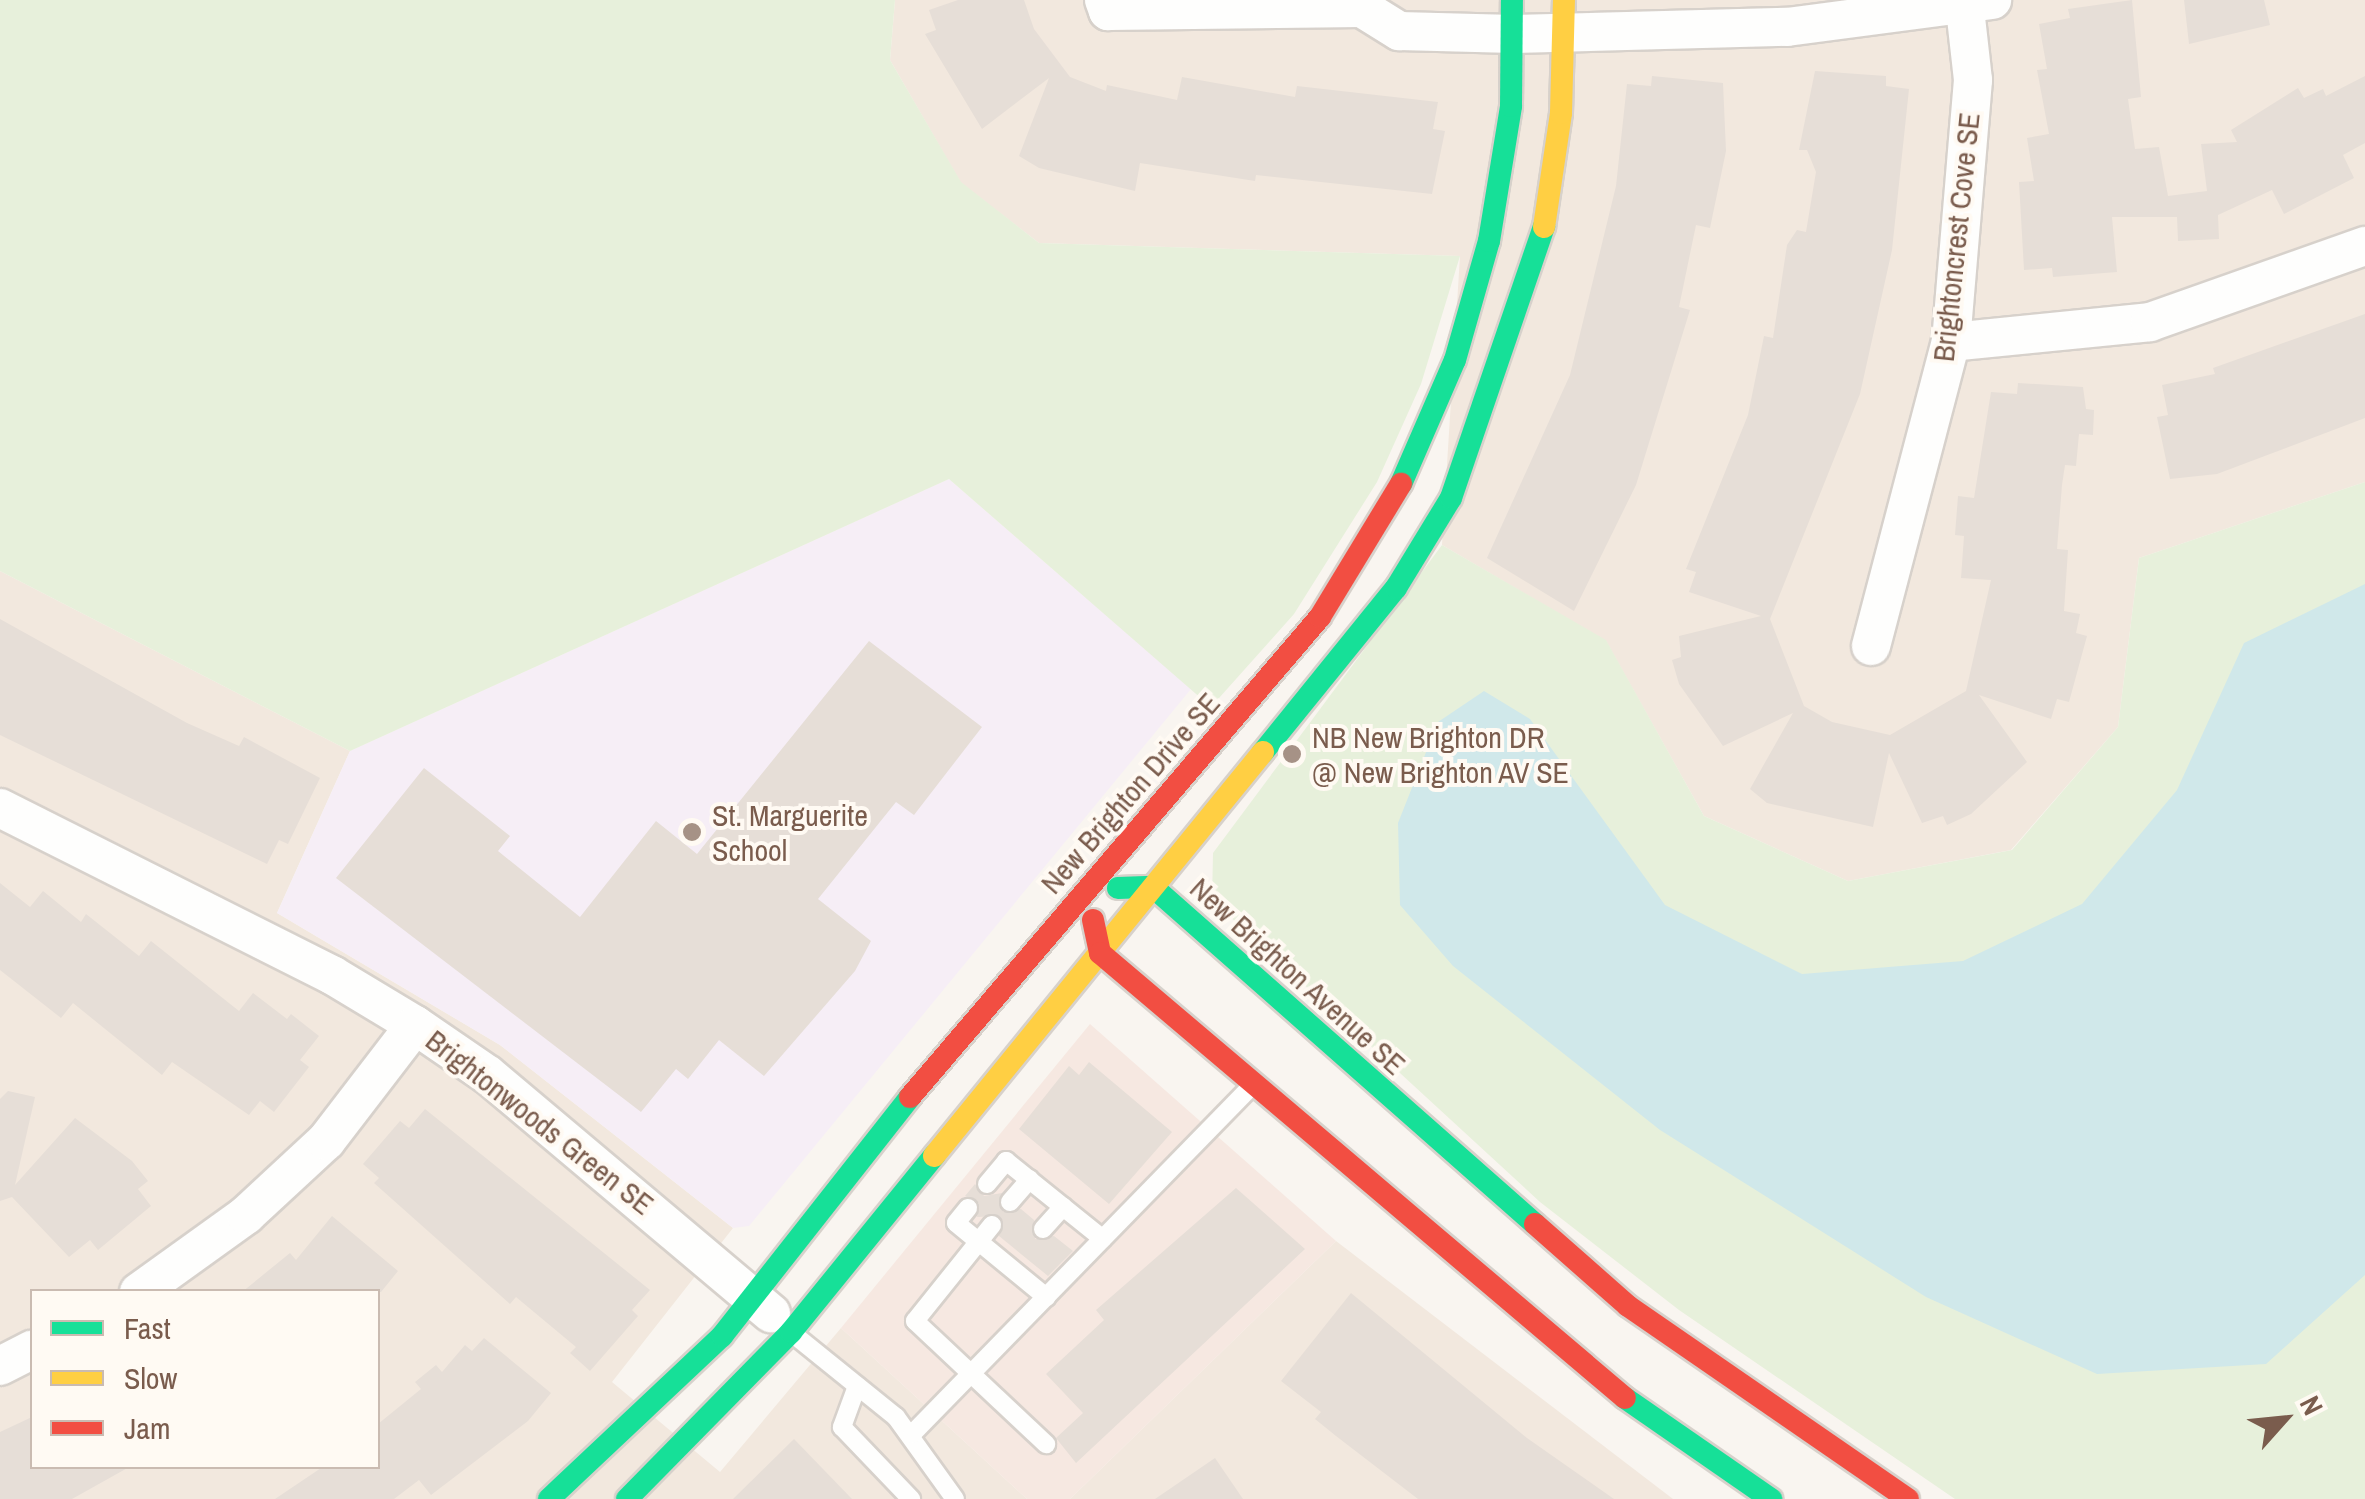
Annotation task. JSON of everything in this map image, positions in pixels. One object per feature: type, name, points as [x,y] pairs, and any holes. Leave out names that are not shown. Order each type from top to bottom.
[{"type":"street","points":[[1104,0],[1108,11],[1367,4],[1399,32],[1564,14],[1787,27],[1974,3]]},
{"type":"street","name":"Brightoncrest Cove SE","points":[[1870,646],[1950,342],[1972,80],[1974,3]]},
{"type":"street","points":[[627,1499],[791,1332],[1364,632],[1451,498],[1541,246],[1564,14]]},
{"type":"street","name":"New Brighton Drive SE","points":[[550,1499],[722,1336],[1087,889],[1320,617],[1408,472],[1455,360],[1489,241],[1513,17]]},
{"type":"street","points":[[1950,342],[2150,322],[2365,246]]},
{"type":"street","name":"Brightonwoods Green SE","points":[[0,808],[332,974],[415,1025],[503,1088],[791,1332]]},
{"type":"street","name":"New Brighton Avenue SE","points":[[1087,889],[1153,887],[1628,1306],[1908,1499]]},
{"type":"street","points":[[1087,889],[1100,953],[1598,1380],[1768,1498]]},
{"type":"street","points":[[142,1289],[246,1216],[326,1141],[415,1025]]},
{"type":"lane","points":[[912,1434],[1254,1084]]},
{"type":"lane","points":[[988,1184],[1006,1160],[1102,1239]]},
{"type":"lane","points":[[1010,1202],[1030,1179]]},
{"type":"lane","points":[[1042,1229],[1062,1206]]},
{"type":"lane","points":[[968,1208],[956,1223],[978,1242],[1016,1260],[1046,1297]]},
{"type":"lane","points":[[992,1225],[915,1321],[974,1370],[1046,1444]]},
{"type":"lane","points":[[791,1332],[912,1434],[956,1499]]},
{"type":"lane","points":[[857,1386],[842,1427],[911,1499]]},
{"type":"shaded area","points":[[895,0],[2365,0],[2365,482],[2139,558],[2118,727],[2011,850],[1848,881],[1704,816],[1606,641],[1442,545],[1460,256],[1039,243],[961,183],[890,60]]},
{"type":"shaded area","name":"St. Marguerite School","points":[[949,479],[1191,689],[749,1226],[733,1228],[500,1045],[277,913],[350,751]]},
{"type":"shaded area","points":[[0,571],[350,751],[277,913],[500,1045],[733,1228],[612,1382],[720,1472],[841,1328],[1027,1499],[0,1499]]},
{"type":"shaded area","points":[[1090,1024],[1336,1241],[1070,1499],[1027,1499],[841,1328]]},
{"type":"shaded area","points":[[1336,1241],[1673,1499],[1070,1499]]},
{"type":"green space","points":[[0,0],[895,0],[890,60],[961,182],[1039,243],[1460,256],[1421,384],[1377,482],[1294,614],[1211,707],[949,479],[350,751],[0,571]]},
{"type":"green space","points":[[2365,482],[2365,1499],[1955,1499],[1679,1310],[1540,1202],[1212,900],[1213,853],[1442,545],[1606,640],[1704,816],[1848,881],[2012,850],[2118,727],[2139,558]]},
{"type":"water","points":[[2365,584],[2365,1275],[2266,1364],[2097,1374],[1926,1297],[1660,1130],[1453,966],[1400,905],[1398,823],[1438,722],[1484,691],[1530,719],[1665,905],[1802,974],[1963,961],[2082,904],[2177,790],[2244,643]]},
{"type":"building","points":[[958,0],[1024,0],[1034,29],[1070,77],[1106,91],[1107,85],[1177,100],[1182,77],[1295,97],[1297,86],[1438,102],[1433,129],[1445,131],[1432,194],[1256,175],[1255,181],[1140,163],[1135,191],[1039,168],[1019,156],[1049,78],[982,129],[925,34],[936,30],[929,10]]},
{"type":"building","points":[[2132,0],[2141,97],[2128,99],[2135,149],[2159,147],[2168,196],[2207,191],[2201,144],[2237,142],[2231,130],[2298,88],[2304,98],[2323,89],[2326,96],[2365,76],[2365,143],[2343,155],[2354,178],[2284,214],[2272,190],[2218,215],[2219,239],[2178,241],[2177,217],[2112,217],[2117,272],[2053,277],[2052,268],[2024,270],[2019,182],[2034,181],[2027,138],[2049,134],[2037,70],[2047,69],[2039,24],[2070,18],[2068,9]]},
{"type":"building","points":[[2184,0],[2264,0],[2270,25],[2189,44]]},
{"type":"building","points":[[1815,71],[1886,76],[1886,86],[1909,89],[1892,250],[1860,394],[1770,619],[1804,706],[1832,722],[1890,735],[1966,691],[1991,580],[1961,578],[1964,536],[1955,535],[1958,496],[1974,498],[1991,392],[2017,394],[2018,383],[2083,387],[2086,409],[2094,410],[2093,435],[2079,434],[2076,466],[2065,465],[2062,485],[2057,549],[2068,550],[2064,611],[2080,614],[2076,633],[2087,636],[2069,702],[2057,699],[2051,719],[1979,695],[2027,762],[1971,814],[1947,825],[1943,816],[1922,823],[1889,753],[1873,827],[1767,803],[1750,789],[1793,713],[1723,746],[1679,684],[1672,660],[1681,657],[1679,636],[1761,616],[1689,592],[1696,572],[1686,569],[1748,415],[1764,336],[1773,338],[1787,245],[1797,230],[1806,232],[1816,172],[1807,150],[1799,150]]},
{"type":"building","points":[[1652,76],[1723,83],[1726,151],[1710,228],[1696,225],[1679,307],[1690,310],[1636,485],[1574,611],[1487,558],[1570,375],[1616,186],[1627,84],[1651,86]]},
{"type":"building","points":[[2365,314],[2365,418],[2217,474],[2170,479],[2157,417],[2168,415],[2162,385],[2215,374],[2213,368]]},
{"type":"building","points":[[0,619],[187,723],[239,746],[244,737],[320,778],[288,844],[279,840],[267,864],[0,735]]},
{"type":"building","points":[[869,641],[982,727],[914,815],[896,802],[818,899],[871,941],[855,971],[764,1076],[719,1040],[688,1079],[676,1069],[641,1112],[336,878],[424,768],[510,836],[498,851],[580,917],[656,821],[697,854]]},
{"type":"building","points":[[0,883],[30,907],[43,891],[81,922],[86,914],[139,956],[151,941],[239,1011],[253,993],[287,1019],[291,1014],[319,1036],[300,1060],[309,1067],[274,1112],[260,1101],[249,1115],[172,1062],[162,1075],[73,1003],[61,1018],[0,970]]},
{"type":"building","points":[[1089,1062],[1172,1132],[1109,1204],[1019,1129],[1069,1066],[1079,1075]]},
{"type":"building","points":[[8,1091],[35,1097],[15,1185],[75,1118],[132,1161],[148,1181],[138,1189],[151,1206],[98,1250],[90,1240],[69,1257],[12,1197],[0,1201],[0,1099]]},
{"type":"building","points":[[425,1109],[650,1290],[632,1310],[638,1316],[590,1371],[570,1353],[576,1347],[516,1297],[510,1304],[374,1183],[379,1178],[363,1164],[400,1121],[409,1128]]},
{"type":"building","points":[[975,1184],[984,1196],[1002,1193],[1003,1212],[1021,1209],[1034,1220],[1035,1239],[1054,1236],[1073,1251],[1048,1276],[999,1236],[1000,1216],[977,1217],[979,1203],[965,1196]]},
{"type":"building","points":[[1236,1188],[1305,1249],[1076,1463],[1056,1438],[1083,1413],[1046,1374],[1104,1320],[1096,1310]]},
{"type":"building","points":[[332,1216],[398,1271],[381,1292],[246,1289],[290,1253],[296,1260]]},
{"type":"building","points":[[1351,1293],[1527,1438],[1614,1499],[1418,1499],[1336,1436],[1315,1419],[1321,1412],[1281,1381]]},
{"type":"building","points":[[484,1338],[551,1393],[528,1421],[431,1495],[419,1480],[394,1499],[275,1499],[320,1469],[380,1469],[380,1422],[421,1389],[415,1382],[436,1365],[442,1372],[465,1345],[472,1351]]},
{"type":"building","points":[[30,1418],[30,1469],[126,1469],[72,1499],[0,1499],[0,1432]]},
{"type":"building","points":[[794,1439],[852,1499],[733,1499]]},
{"type":"building","points":[[1215,1458],[1243,1499],[1155,1499]]},
{"type":"traffic: fast","points":[[1401,484],[1455,360],[1489,241],[1511,106],[1512,0]]},
{"type":"traffic: fast","points":[[1263,752],[1396,588],[1451,498],[1544,227]]},
{"type":"traffic: fast","points":[[1118,888],[1153,887],[1535,1224]]},
{"type":"traffic: fast","points":[[549,1499],[722,1336],[910,1097]]},
{"type":"traffic: fast","points":[[627,1499],[791,1332],[934,1156]]},
{"type":"traffic: fast","points":[[1625,1398],[1771,1499]]},
{"type":"traffic: slow","points":[[1544,227],[1561,113],[1564,0]]},
{"type":"traffic: slow","points":[[934,1156],[1263,752]]},
{"type":"traffic: jam","points":[[910,1097],[1320,617],[1401,484]]},
{"type":"traffic: jam","points":[[1093,920],[1100,953],[1625,1398]]},
{"type":"traffic: jam","points":[[1535,1224],[1628,1306],[1908,1499]]},
{"type":"place","name":"NB New Brighton DR @ New Brighton AV SE","points":[[1292,754]]},
{"type":"place","name":"St. Marguerite School","points":[[692,832]]}]
